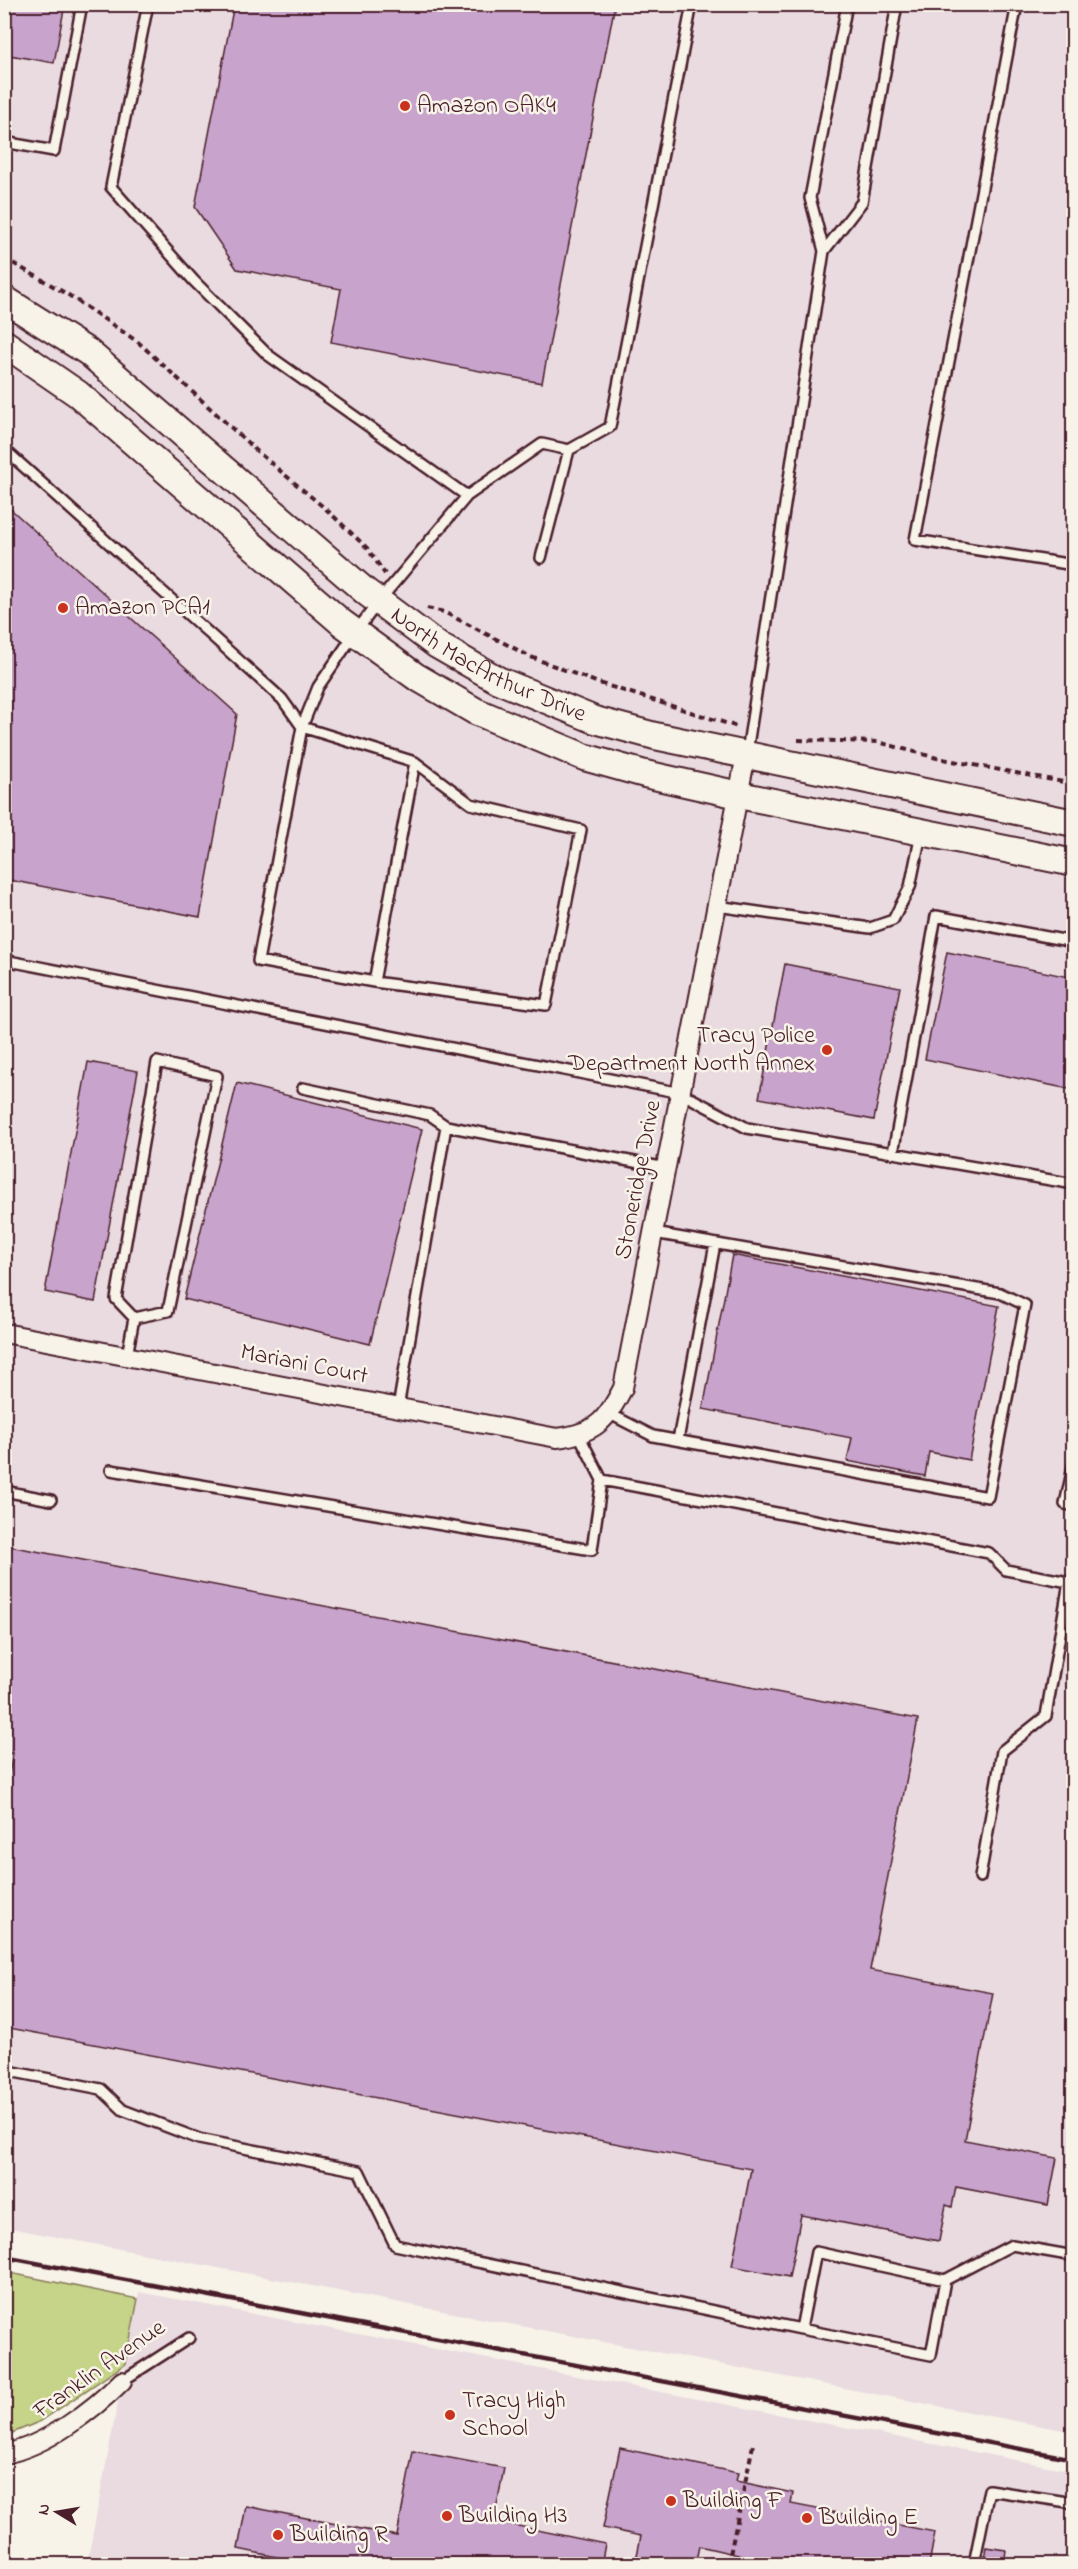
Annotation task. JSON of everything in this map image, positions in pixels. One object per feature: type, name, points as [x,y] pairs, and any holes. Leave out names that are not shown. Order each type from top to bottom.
[{"type":"main road","name":"North MacArthur Drive","points":[[4,299],[88,352],[387,592],[437,645],[498,680],[595,720],[655,736],[748,743],[1074,823]]},
{"type":"main road","name":"North MacArthur Drive","points":[[4,343],[78,394],[355,633],[415,676],[475,711],[584,757],[645,774],[1074,863]]},
{"type":"street","name":"Stoneridge Drive","points":[[586,1432],[610,1414],[624,1388],[748,743]]},
{"type":"street","name":"Mariani Court","points":[[4,1333],[557,1438],[586,1432]]},
{"type":"street","name":"Franklin Avenue","points":[[4,2454],[45,2439],[103,2400],[122,2381]]},
{"type":"lane","points":[[4,142],[54,151],[82,4]]},
{"type":"lane","points":[[148,4],[111,187],[194,281],[268,355],[467,496]]},
{"type":"lane","points":[[4,449],[282,699],[302,727],[416,762],[471,804],[581,830],[546,1005],[374,982],[258,961],[302,727],[318,687],[355,633],[467,496],[542,444],[569,450],[609,427],[692,4]]},
{"type":"lane","points":[[748,743],[824,251],[810,198],[847,4]]},
{"type":"lane","points":[[824,251],[862,202],[897,4]]},
{"type":"lane","points":[[1017,4],[915,540],[1074,565]]},
{"type":"lane","points":[[541,558],[569,450]]},
{"type":"lane","points":[[374,982],[416,762]]},
{"type":"lane","points":[[717,906],[870,928],[893,920],[910,887],[921,832]]},
{"type":"lane","points":[[893,1153],[936,916],[1074,942]]},
{"type":"lane","points":[[4,960],[681,1092],[747,1128],[1074,1184]]},
{"type":"lane","points":[[157,1062],[217,1076],[168,1311],[134,1318],[116,1299],[157,1062]]},
{"type":"lane","points":[[303,1089],[430,1115],[446,1126],[666,1168]]},
{"type":"lane","points":[[398,1408],[446,1126]]},
{"type":"lane","points":[[610,1414],[653,1436],[988,1497],[1025,1305],[1000,1293],[654,1233]]},
{"type":"lane","points":[[678,1440],[715,1244]]},
{"type":"lane","points":[[127,1356],[134,1318]]},
{"type":"lane","points":[[111,1470],[591,1550],[602,1480],[586,1432]]},
{"type":"lane","points":[[1074,1463],[1065,1504],[1074,1506]]},
{"type":"lane","points":[[602,1480],[989,1552],[1006,1570],[1071,1582],[1046,1716],[1002,1751],[980,1877]]},
{"type":"lane","points":[[4,1491],[51,1500]]},
{"type":"lane","points":[[4,2070],[101,2089],[123,2110],[199,2139],[359,2171],[395,2246],[931,2355],[945,2280]]},
{"type":"lane","points":[[801,2329],[816,2252],[945,2280],[1012,2245],[1074,2256]]},
{"type":"lane","name":"Franklin Avenue","points":[[122,2381],[189,2338]]},
{"type":"lane","points":[[974,2565],[989,2490],[1074,2503]]},
{"type":"path","points":[[4,258],[67,294],[138,342],[367,548],[379,568],[387,592],[419,607],[444,612],[531,657],[748,743]]},
{"type":"path","points":[[787,740],[878,742],[937,758],[1074,784]]},
{"type":"path","points":[[728,2565],[753,2445]]},
{"type":"shaded area","points":[[4,5],[1073,5],[1073,2432],[5,2227]]},
{"type":"shaded area","name":"Tracy High School","points":[[139,2292],[1073,2471],[1073,2564],[87,2564]]},
{"type":"green space","points":[[5,2272],[138,2299],[125,2364],[41,2421],[5,2436]]},
{"type":"building","points":[[4,4],[65,4],[54,63],[4,54]]},
{"type":"building","name":"Amazon OAK4","points":[[234,4],[615,4],[542,383],[331,342],[341,289],[237,269],[195,207]]},
{"type":"building","name":"Amazon PCA1","points":[[4,503],[237,714],[200,917],[4,879]]},
{"type":"building","points":[[947,952],[1074,978],[1074,1090],[925,1059]]},
{"type":"building","points":[[785,964],[900,987],[874,1120],[759,1098]]},
{"type":"building","points":[[88,1062],[138,1071],[95,1302],[45,1292]]},
{"type":"building","points":[[237,1083],[422,1129],[370,1344],[184,1299]]},
{"type":"building","points":[[732,1255],[999,1306],[969,1460],[929,1452],[925,1476],[847,1461],[852,1438],[703,1409]]},
{"type":"building","points":[[4,1545],[918,1719],[870,1970],[993,1993],[965,2140],[1057,2158],[1048,2205],[956,2187],[952,2207],[946,2205],[939,2241],[801,2215],[789,2277],[732,2266],[751,2169],[4,2027],[4,1797],[13,1754],[4,1752]]},
{"type":"building","points":[[620,2448],[738,2473],[736,2481],[793,2493],[791,2504],[935,2532],[929,2565],[818,2565],[783,2558],[782,2565],[742,2565],[743,2556],[699,2546],[695,2565],[635,2565],[641,2536],[603,2528]]},
{"type":"building","points":[[413,2451],[504,2468],[494,2521],[605,2544],[601,2565],[315,2565],[238,2549],[246,2506],[397,2536]]},
{"type":"building","points":[[987,2547],[1006,2550],[1004,2565],[984,2565]]},
{"type":"railway","points":[[4,2257],[1074,2459]]},
{"type":"place","name":"Amazon OAK4","points":[[405,106]]},
{"type":"place","name":"Amazon PCA1","points":[[63,608]]},
{"type":"place","name":"Tracy Police Department North Annex","points":[[827,1050]]},
{"type":"place","name":"Tracy High School","points":[[450,2415]]},
{"type":"place","name":"Building F","points":[[671,2501]]},
{"type":"place","name":"Building H3","points":[[447,2516]]},
{"type":"place","name":"Building E","points":[[807,2518]]},
{"type":"place","name":"Building R","points":[[278,2535]]}]
